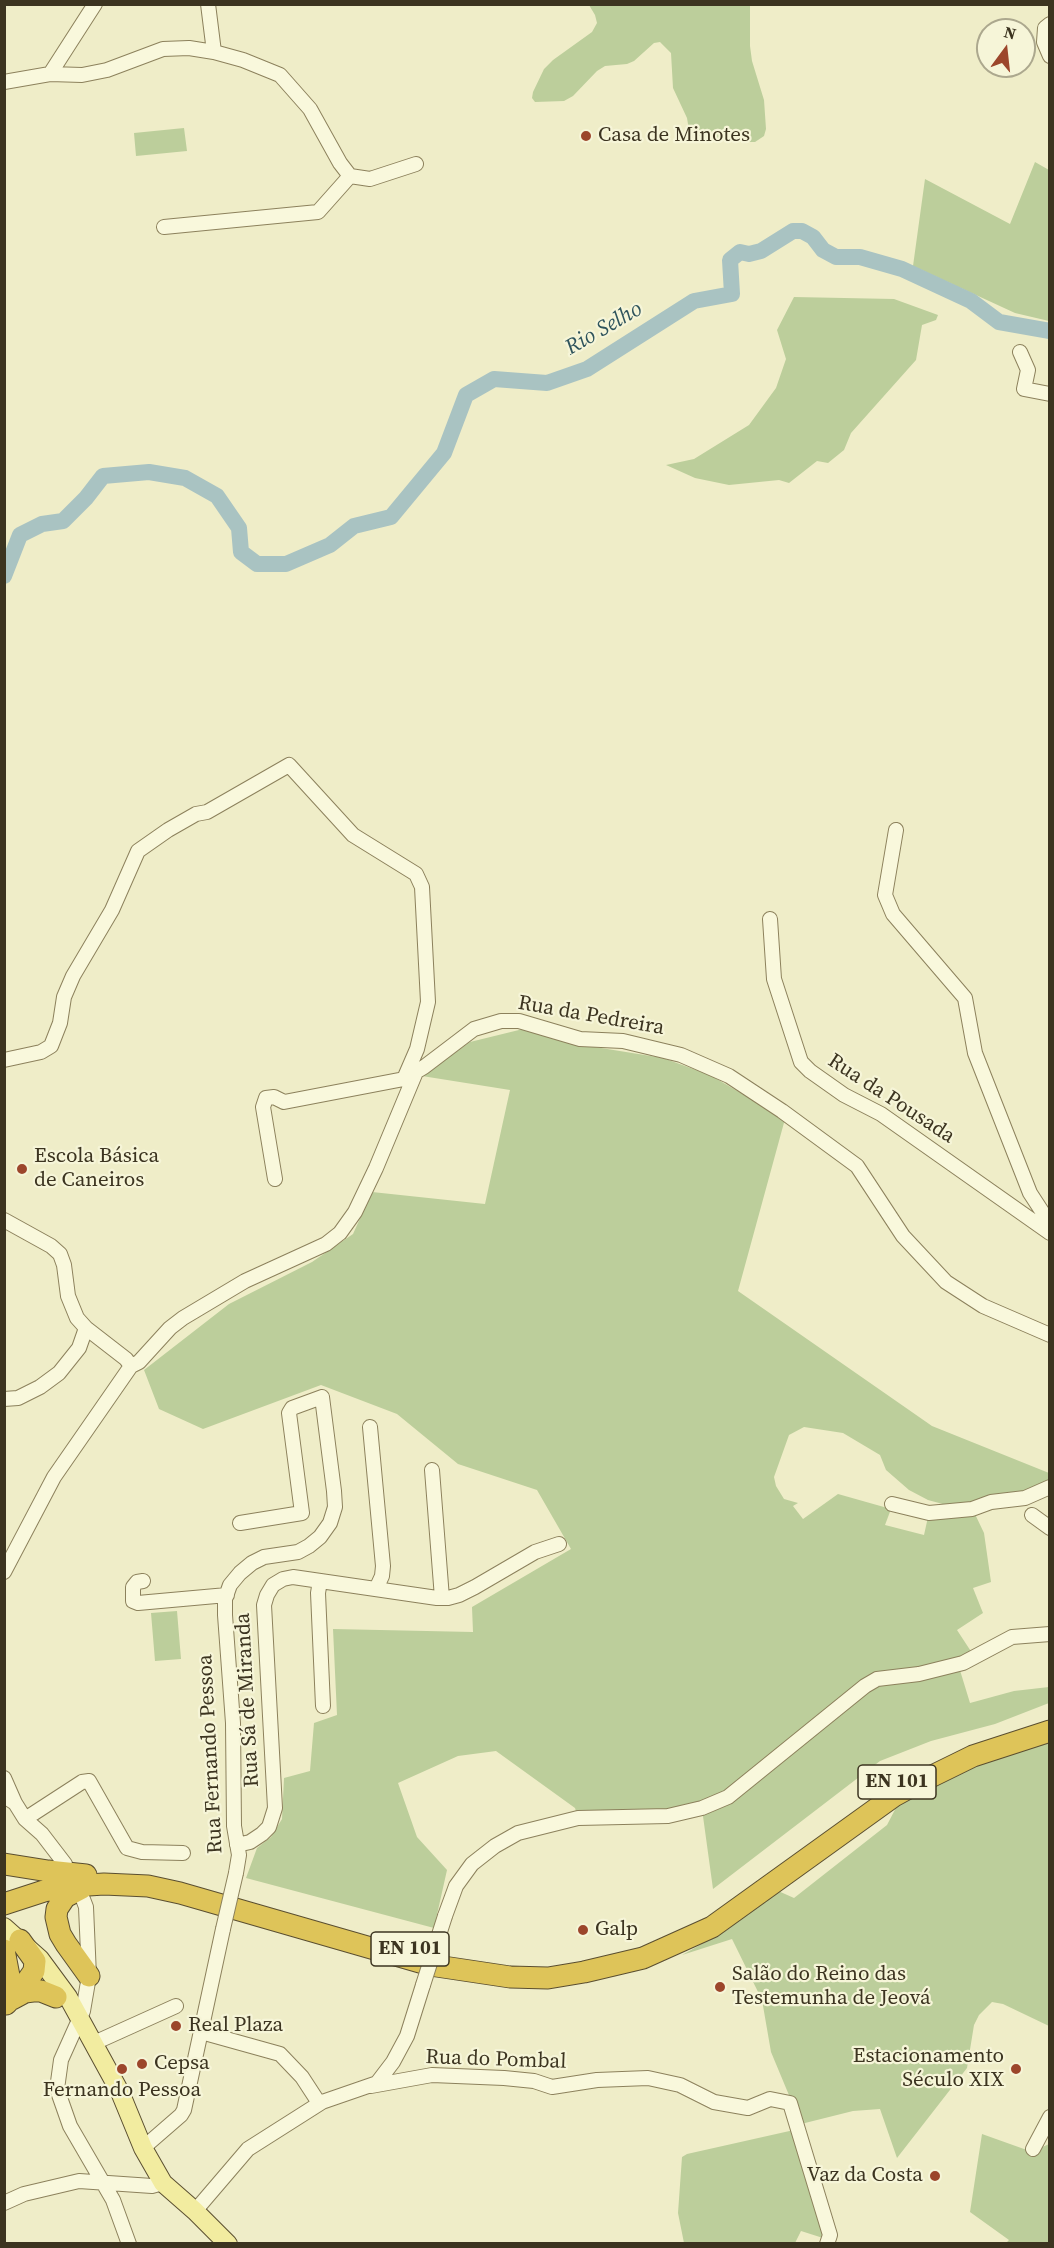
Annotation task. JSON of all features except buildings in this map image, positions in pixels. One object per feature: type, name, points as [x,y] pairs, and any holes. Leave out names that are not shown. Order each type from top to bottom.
[{"type":"highway","name":"EN 101","points":[[85,1884],[126,1873],[164,1879],[435,1956],[511,1968],[548,1968],[635,1949],[674,1932],[710,1912],[871,1798],[921,1768],[967,1746],[1050,1720]]},
{"type":"highway","name":"EN 101","points":[[7,1900],[44,1881],[163,1888],[430,1965],[510,1977],[548,1978],[643,1958],[711,1927],[894,1796],[972,1756],[1050,1731]]},
{"type":"highway","points":[[4,1864],[48,1871],[85,1884]]},
{"type":"highway","points":[[85,1884],[65,1897],[57,1909],[56,1917],[60,1934],[89,1976]]},
{"type":"highway","points":[[5,1999],[34,1971],[35,1961],[8,1940]]},
{"type":"highway","points":[[5,1999],[9,1976],[8,1940]]},
{"type":"highway","points":[[5,1999],[25,1992],[42,1991],[56,1996]]},
{"type":"main road","points":[[8,1940],[40,1959],[59,1982],[120,2092],[143,2148],[163,2183],[228,2244]]},
{"type":"main road","points":[[34,1971],[79,2019]]},
{"type":"street","points":[[50,74],[95,4]]},
{"type":"street","points":[[208,4],[214,52]]},
{"type":"street","points":[[1050,24],[1045,28],[1044,42],[1050,56]]},
{"type":"street","points":[[4,82],[50,74],[82,75],[163,49],[189,48],[214,52],[243,60],[280,75],[310,109],[340,163],[350,176],[370,179],[416,164]]},
{"type":"street","points":[[164,227],[318,212],[350,176]]},
{"type":"street","points":[[1020,352],[1028,370],[1024,389],[1050,394]]},
{"type":"street","points":[[4,1060],[41,1052],[51,1046],[60,1023],[64,997],[73,976],[108,918],[138,851],[196,814],[207,812],[289,765],[353,835],[416,874],[422,887],[428,1002],[410,1075],[376,1168],[355,1212],[340,1233],[327,1244],[245,1281],[183,1318],[170,1328],[139,1362],[131,1366],[54,1478],[4,1572]]},
{"type":"street","points":[[896,830],[885,895],[893,914],[965,998],[975,1053],[1030,1193],[1043,1213],[1050,1218]]},
{"type":"street","name":"Rua da Pousada","points":[[770,919],[774,980],[801,1062],[844,1095],[881,1114],[1050,1233]]},
{"type":"street","name":"Rua da Pedreira","points":[[275,1179],[263,1107],[266,1098],[274,1097],[284,1102],[410,1075],[474,1029],[501,1022],[519,1021],[580,1039],[623,1041],[681,1054],[729,1076],[782,1111],[857,1166],[903,1236],[946,1282],[983,1306],[1050,1335]]},
{"type":"street","points":[[4,1220],[51,1246],[60,1254],[71,1306],[77,1318],[86,1328],[126,1359],[131,1366]]},
{"type":"street","points":[[4,1399],[18,1398],[40,1387],[58,1372],[79,1348],[86,1328]]},
{"type":"street","points":[[143,1581],[137,1582],[133,1587],[133,1601],[138,1603],[227,1595],[230,1585],[252,1563],[264,1557],[304,1549],[320,1537],[330,1523],[334,1507],[322,1397],[291,1408],[288,1413],[302,1513],[240,1523]]},
{"type":"street","points":[[370,1427],[383,1566],[382,1576],[376,1589]]},
{"type":"street","points":[[432,1470],[442,1598]]},
{"type":"street","points":[[892,1504],[929,1513],[972,1509],[991,1502],[1025,1498],[1050,1487]]},
{"type":"street","points":[[1032,1515],[1050,1528]]},
{"type":"street","name":"Rua Sá de Miranda","points":[[237,1845],[250,1842],[262,1834],[268,1827],[274,1808],[264,1605],[267,1594],[273,1586],[283,1579],[293,1577],[442,1598],[459,1595],[535,1552],[559,1544]]},
{"type":"street","points":[[320,1581],[318,1593],[323,1706]]},
{"type":"street","name":"Rua Fernando Pessoa","points":[[143,2148],[184,2110],[236,1873],[238,1855],[234,1826],[232,1697],[225,1615],[227,1595]]},
{"type":"street","points":[[195,2211],[248,2149],[322,2102],[371,2086],[383,2077],[407,2036],[456,1886],[472,1864],[495,1846],[518,1833],[578,1818],[668,1816],[702,1808],[728,1797],[877,1679],[919,1674],[963,1664],[1012,1637],[1050,1634]]},
{"type":"street","points":[[4,1778],[10,1799],[25,1819],[42,1834],[65,1864]]},
{"type":"street","points":[[25,1819],[82,1782],[88,1781],[127,1848],[142,1852],[183,1853]]},
{"type":"street","points":[[85,1884],[89,1976],[87,1997],[61,2060],[57,2089],[70,2126],[113,2200],[129,2244]]},
{"type":"street","points":[[94,2043],[176,2006]]},
{"type":"street","points":[[201,2032],[280,2054],[302,2077],[317,2100],[322,2102]]},
{"type":"street","name":"Rua do Pombal","points":[[371,2086],[432,2075],[504,2078],[534,2081],[552,2087],[597,2080],[648,2078],[680,2085],[714,2102],[748,2108],[770,2099],[790,2103],[830,2235],[827,2244]]},
{"type":"street","points":[[1033,2149],[1050,2117]]},
{"type":"street","points":[[4,2204],[24,2194],[80,2181],[152,2186],[163,2183]]},
{"type":"green space","points":[[589,5],[750,5],[750,46],[752,61],[764,100],[766,129],[764,136],[755,142],[743,142],[702,137],[689,130],[687,118],[673,88],[671,53],[660,42],[654,43],[634,61],[605,66],[597,71],[573,96],[564,101],[535,102],[532,98],[533,92],[544,69],[592,32],[597,23]]},
{"type":"green space","points":[[184,128],[187,151],[136,156],[134,133]]},
{"type":"green space","points":[[1035,162],[1049,170],[1049,321],[1015,313],[913,266],[925,179],[1010,224]]},
{"type":"green space","points":[[794,297],[894,299],[938,315],[936,320],[922,325],[916,360],[851,433],[844,450],[828,463],[817,461],[789,483],[779,480],[729,485],[695,478],[666,465],[694,459],[749,425],[776,388],[786,359],[777,330]]},
{"type":"green space","points":[[523,1029],[595,1047],[663,1058],[710,1075],[785,1119],[738,1291],[932,1426],[1049,1473],[1049,1486],[961,1509],[928,1500],[909,1490],[886,1470],[880,1455],[843,1433],[804,1427],[789,1435],[774,1477],[776,1486],[784,1499],[798,1503],[793,1506],[803,1519],[838,1494],[891,1509],[885,1525],[924,1535],[928,1517],[974,1512],[984,1533],[991,1582],[973,1588],[983,1613],[957,1630],[974,1656],[959,1667],[970,1703],[1014,1691],[1049,1687],[1049,1703],[995,1724],[931,1741],[880,1761],[713,1889],[702,1809],[578,1818],[575,1808],[496,1751],[458,1756],[398,1783],[417,1837],[447,1870],[434,1928],[246,1878],[257,1848],[271,1837],[282,1819],[284,1778],[310,1771],[314,1723],[337,1715],[333,1629],[473,1632],[472,1607],[571,1549],[537,1490],[458,1464],[397,1414],[321,1385],[203,1429],[159,1409],[144,1370],[229,1304],[312,1262],[353,1234],[372,1192],[485,1204],[510,1090],[422,1076],[470,1042]]},
{"type":"green space","points":[[177,1611],[181,1659],[155,1661],[151,1613]]},
{"type":"green space","points":[[1049,1739],[1049,2026],[1003,2004],[992,2002],[979,2015],[974,2025],[967,2068],[897,2158],[880,2109],[853,2111],[801,2124],[771,2052],[762,2000],[732,1939],[682,1955],[727,1930],[776,1890],[794,1898],[887,1825],[901,1798],[938,1779]]},
{"type":"green space","points":[[794,2130],[825,2232],[823,2238],[801,2231],[795,2243],[684,2243],[678,2213],[682,2157]]},
{"type":"green space","points":[[982,2134],[1024,2149],[1036,2150],[1049,2144],[1049,2243],[1006,2243],[1009,2240],[970,2212]]},
{"type":"waterway","name":"Rio Selho","points":[[4,576],[20,535],[42,524],[63,521],[86,498],[103,476],[149,472],[185,478],[217,496],[239,528],[241,552],[257,564],[286,564],[330,545],[354,526],[391,517],[444,453],[466,395],[494,379],[547,383],[587,369],[694,301],[732,294],[730,260],[740,252],[749,254],[761,251],[793,231],[802,231],[813,237],[823,250],[836,257],[860,257],[902,269],[971,301],[999,322],[1050,331]]},
{"type":"place","name":"Casa de Minotes","points":[[586,136]]},
{"type":"place","name":"Escola Básica de Caneiros","points":[[22,1169]]},
{"type":"place","name":"Galp","points":[[583,1930]]},
{"type":"place","name":"Salão do Reino das Testemunha de Jeová","points":[[720,1987]]},
{"type":"place","name":"Real Plaza","points":[[176,2026]]},
{"type":"place","name":"Cepsa","points":[[142,2064]]},
{"type":"place","name":"Fernando Pessoa","points":[[122,2069]]},
{"type":"place","name":"Estacionamento Século XIX","points":[[1016,2069]]},
{"type":"place","name":"Vaz da Costa","points":[[935,2176]]}]
